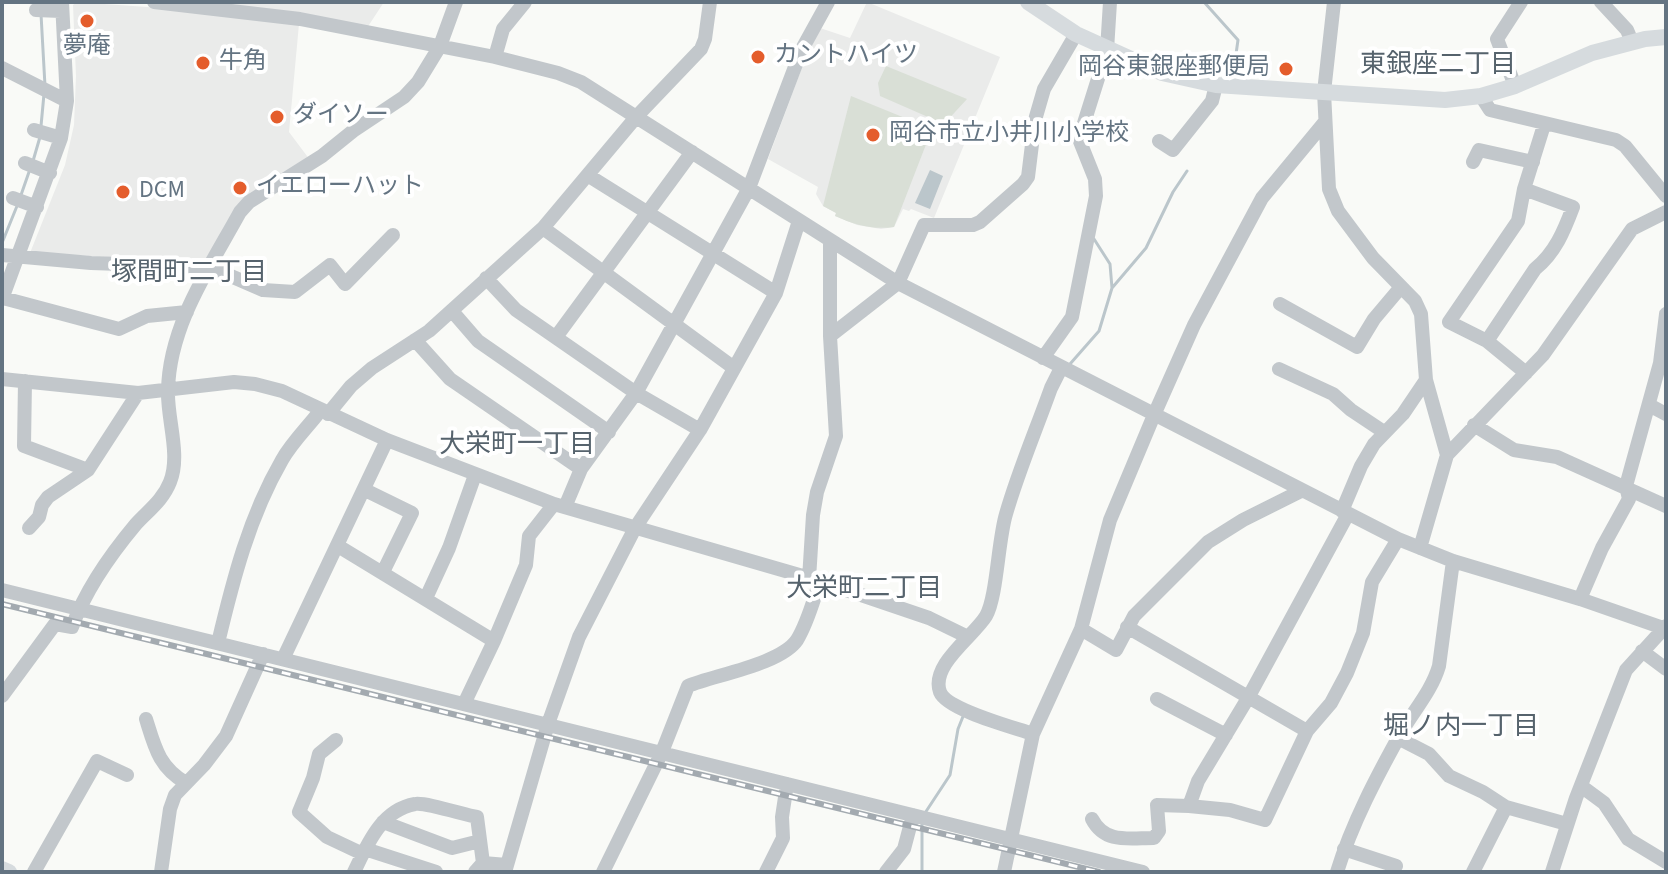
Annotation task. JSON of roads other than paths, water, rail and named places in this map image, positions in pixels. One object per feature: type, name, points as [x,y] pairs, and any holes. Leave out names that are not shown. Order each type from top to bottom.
[{"type":"main road","points":[[1028,2],[1076,34],[1162,73],[1216,85],[1445,100],[1481,96],[1515,86],[1592,53],[1666,37]]},
{"type":"main road","points":[[2,869],[9,872]]},
{"type":"street","points":[[154,2],[300,19],[495,57],[581,82],[898,283],[1301,491],[1398,539],[1453,561],[1665,628],[1626,670],[1567,824],[1552,872]]},
{"type":"street","points":[[2,696],[55,624],[72,627],[79,609],[115,551],[162,498],[172,478],[167,389],[176,346],[195,290],[249,202],[322,156],[404,97],[418,82],[440,46],[456,2]]},
{"type":"street","points":[[495,57],[503,29],[525,2]]},
{"type":"street","points":[[218,643],[232,581],[252,520],[283,458],[361,377],[452,311],[543,228],[637,116],[701,49],[710,2]]},
{"type":"street","points":[[464,704],[526,565],[529,536],[560,505],[581,469],[636,393],[674,326],[749,188],[801,51],[828,2]]},
{"type":"street","points":[[1043,358],[1072,317],[1096,196],[1095,179],[1079,139],[1107,50],[1110,2]]},
{"type":"street","points":[[1334,2],[1324,92],[1329,189],[1338,211],[1373,258],[1415,301],[1421,314],[1426,380],[1447,455]]},
{"type":"street","points":[[1515,86],[1497,39],[1521,2]]},
{"type":"street","points":[[1601,2],[1627,30],[1632,42]]},
{"type":"street","points":[[52,8],[67,101],[48,134],[25,203],[8,256],[2,298],[119,329],[147,316],[187,312]]},
{"type":"street","points":[[830,336],[898,283],[924,225],[973,225],[1023,184],[1028,177],[1035,120],[1044,89],[1076,34]]},
{"type":"street","points":[[2,68],[67,101]]},
{"type":"street","points":[[1159,141],[1173,150],[1212,101],[1216,85]]},
{"type":"street","points":[[1481,96],[1490,110],[1616,140],[1625,146],[1666,196]]},
{"type":"street","points":[[1004,872],[1033,734],[1081,629],[1110,520],[1154,415],[1194,325],[1262,198],[1324,123]]},
{"type":"street","points":[[1526,373],[1487,341],[1449,322],[1518,221],[1524,189],[1544,125]]},
{"type":"street","points":[[1473,162],[1479,150],[1533,162]]},
{"type":"street","points":[[556,337],[692,152]]},
{"type":"street","points":[[589,176],[776,293]]},
{"type":"street","points":[[1487,341],[1535,269],[1546,260],[1563,234],[1573,207],[1524,189]]},
{"type":"street","points":[[1420,548],[1447,455],[1543,355],[1626,236],[1647,219],[1666,212]]},
{"type":"street","points":[[354,872],[387,817],[416,804],[477,817],[479,868],[506,869],[548,724],[579,637],[635,528],[700,430],[776,293],[799,221]]},
{"type":"street","points":[[543,228],[734,368]]},
{"type":"street","points":[[8,256],[91,263],[210,267],[263,290],[295,292],[330,265],[345,284],[393,235]]},
{"type":"street","points":[[603,872],[662,752],[688,686],[713,680],[786,652],[807,620],[814,580],[813,515],[818,489],[836,436],[830,336],[830,240]]},
{"type":"street","points":[[486,278],[516,310],[636,393],[700,430]]},
{"type":"street","points":[[1280,304],[1357,347],[1374,319],[1401,287]]},
{"type":"street","points":[[452,311],[478,341],[609,432]]},
{"type":"street","points":[[1580,599],[1602,548],[1629,499],[1626,486],[1660,363],[1666,314]]},
{"type":"street","points":[[415,340],[450,379],[581,469]]},
{"type":"street","points":[[1033,734],[963,709],[940,694],[942,670],[987,616],[991,606],[1006,513],[1061,368]]},
{"type":"street","points":[[1279,369],[1333,394],[1384,432]]},
{"type":"street","points":[[2,379],[138,393],[234,382],[282,391],[387,440],[475,475],[560,505],[814,580],[929,618],[968,637]]},
{"type":"street","points":[[1189,806],[1198,781],[1248,698],[1345,512],[1361,466],[1426,380]]},
{"type":"street","points":[[25,381],[24,446],[88,470]]},
{"type":"street","points":[[29,528],[39,517],[48,497],[88,470],[138,393]]},
{"type":"street","points":[[1649,405],[1666,414]]},
{"type":"street","points":[[1474,425],[1514,450],[1557,457],[1666,506]]},
{"type":"street","points":[[283,659],[387,440]]},
{"type":"street","points":[[426,598],[449,548],[475,475]]},
{"type":"street","points":[[365,490],[412,513],[383,572]]},
{"type":"street","points":[[1081,629],[1116,650],[1134,616],[1208,542],[1243,520],[1301,491]]},
{"type":"street","points":[[1092,819],[1098,831],[1115,838],[1154,838],[1159,831],[1157,805],[1230,810],[1265,820],[1307,731],[1331,703],[1347,673],[1363,633],[1372,582],[1398,539]]},
{"type":"street","points":[[338,546],[494,641]]},
{"type":"street","points":[[1337,872],[1344,849],[1398,738],[1434,682],[1439,666],[1453,561]]},
{"type":"street","points":[[2,590],[1143,872]]},
{"type":"street","points":[[1127,627],[1307,731]]},
{"type":"street","points":[[1642,651],[1666,669]]},
{"type":"street","points":[[161,872],[170,809],[175,795],[226,736],[263,654]]},
{"type":"street","points":[[1157,699],[1226,735]]},
{"type":"street","points":[[146,719],[155,749],[170,773],[186,783]]},
{"type":"street","points":[[1398,738],[1429,754],[1449,776],[1506,807],[1567,824]]},
{"type":"street","points":[[336,740],[319,754],[299,812],[327,837],[364,852],[436,872]]},
{"type":"street","points":[[34,872],[97,761],[127,775]]},
{"type":"street","points":[[766,872],[783,838],[782,817],[787,784]]},
{"type":"street","points":[[1581,786],[1604,803],[1635,844],[1666,862]]},
{"type":"street","points":[[1473,872],[1506,807]]},
{"type":"street","points":[[886,872],[904,849],[913,815]]},
{"type":"street","points":[[383,822],[452,848],[480,841]]},
{"type":"street","points":[[1344,849],[1396,866]]},
{"type":"waterway","points":[[1204,2],[1238,40],[1236,54]]},
{"type":"waterway","points":[[41,14],[45,86]]},
{"type":"waterway","points":[[41,126],[44,94]]},
{"type":"waterway","points":[[33,161],[40,137]]},
{"type":"waterway","points":[[1112,288],[1146,248],[1173,192],[1187,171]]},
{"type":"waterway","points":[[21,195],[29,172]]},
{"type":"waterway","points":[[2,243],[17,206]]},
{"type":"waterway","points":[[1070,364],[1099,331],[1112,288],[1110,264],[1094,239]]},
{"type":"waterway","points":[[925,813],[950,775],[958,729],[964,714]]},
{"type":"waterway","points":[[922,824],[922,872]]},
{"type":"railway","points":[[2,604],[1099,872]]},
{"type":"place","name":"夢庵","points":[[87,21]]},
{"type":"place","name":"カントハイツ","points":[[758,57]]},
{"type":"place","name":"牛角","points":[[203,63]]},
{"type":"place","name":"岡谷東銀座郵便局","points":[[1286,69]]},
{"type":"place","name":"ダイソー","points":[[277,117]]},
{"type":"place","name":"岡谷市立小井川小学校","points":[[873,135]]},
{"type":"place","name":"イエローハット","points":[[240,188]]},
{"type":"place","name":"DCM","points":[[123,192]]},
{"type":"district","name":"東銀座二丁目","points":[[1438,66]]},
{"type":"district","name":"塚間町二丁目","points":[[189,274]]},
{"type":"district","name":"大栄町一丁目","points":[[517,446]]},
{"type":"district","name":"大栄町二丁目","points":[[864,590]]},
{"type":"district","name":"堀ノ内一丁目","points":[[1461,728]]}]
